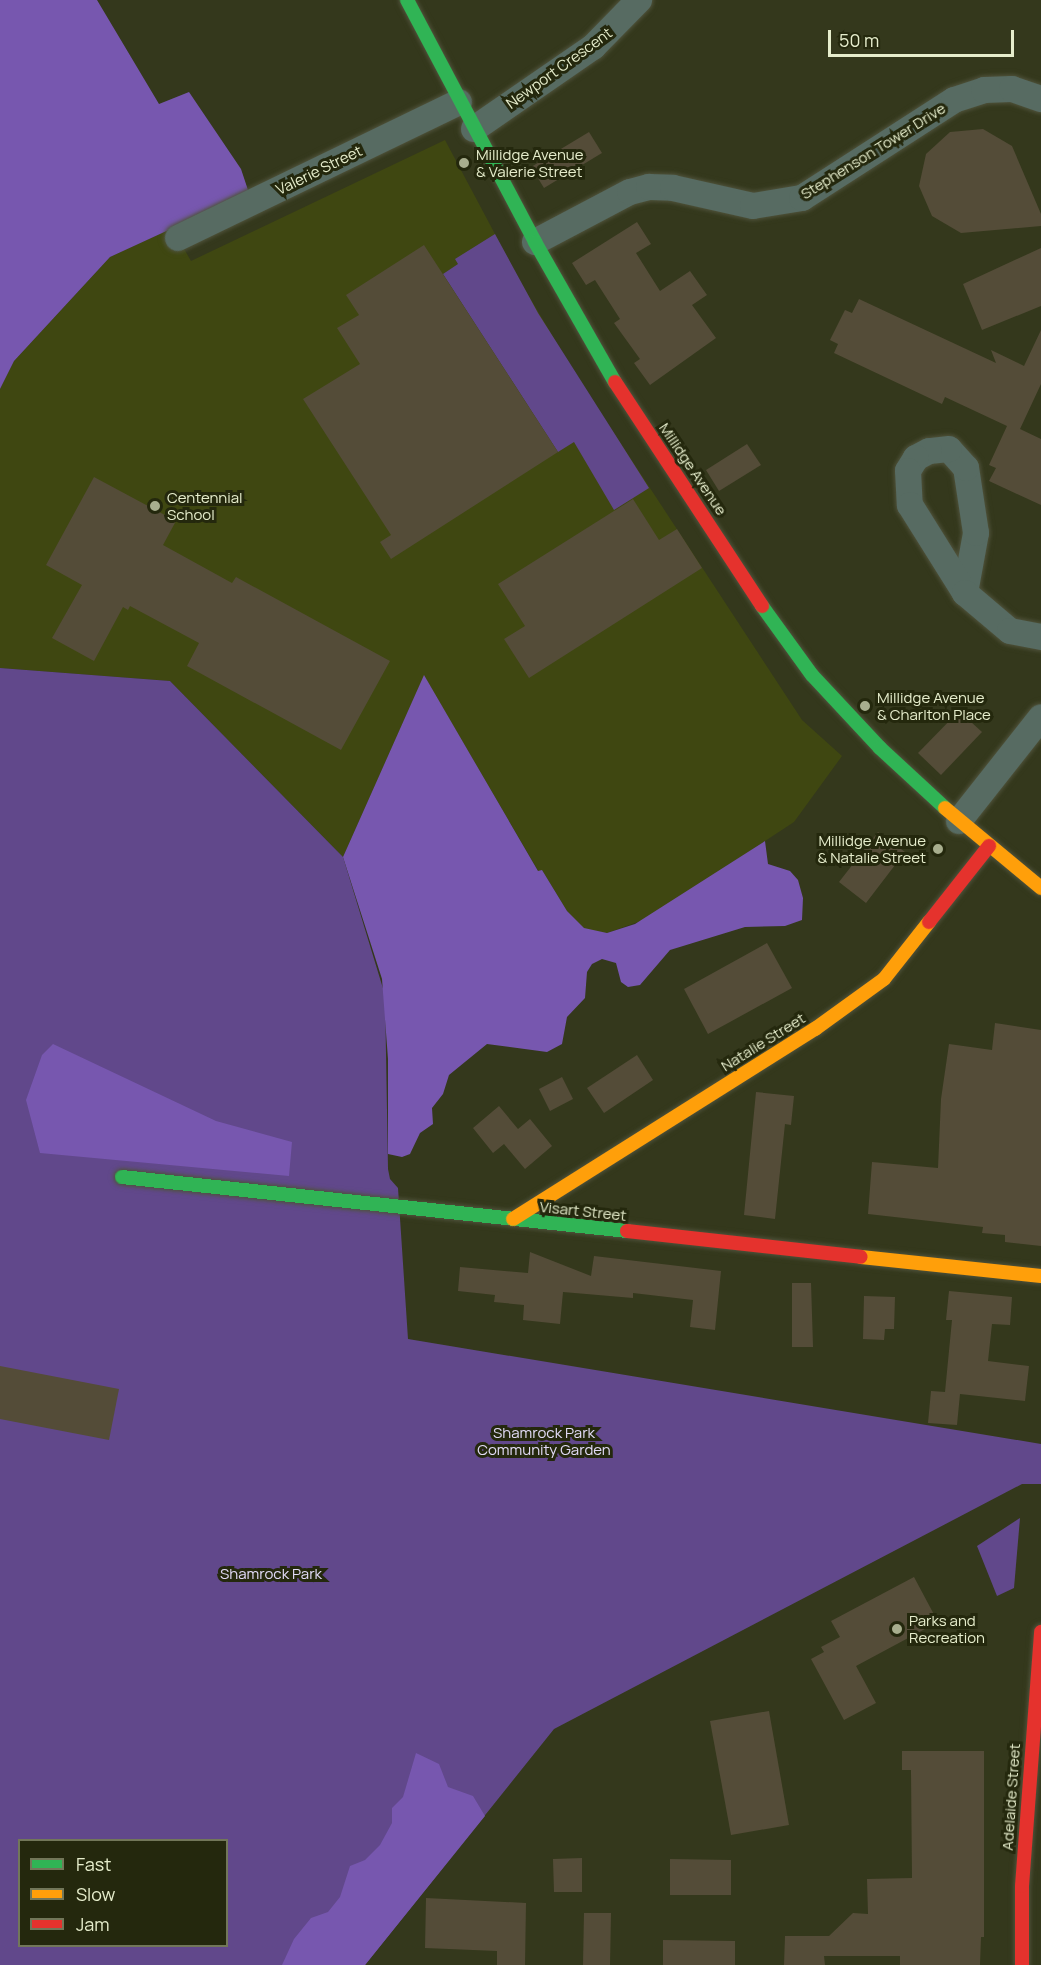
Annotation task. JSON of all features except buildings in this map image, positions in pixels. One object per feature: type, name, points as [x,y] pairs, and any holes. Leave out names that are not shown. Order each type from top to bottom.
[{"type":"street","name":"Millidge Avenue","points":[[407,0],[535,242],[621,392],[783,638],[812,675],[880,748],[959,821],[1041,888]]},
{"type":"street","name":"Newport Crescent","points":[[474,129],[593,47],[639,0]]},
{"type":"street","name":"Stephenson Tower Drive","points":[[535,242],[630,192],[649,187],[673,188],[753,206],[802,198],[954,100],[984,90],[1011,89],[1041,99]]},
{"type":"street","name":"Valerie Street","points":[[178,238],[459,102]]},
{"type":"street","points":[[965,593],[976,533],[966,468],[949,449],[929,451],[916,458],[908,471],[910,505],[965,593],[1010,631],[1041,638]]},
{"type":"street","points":[[959,821],[1041,717]]},
{"type":"street","name":"Natalie Street","points":[[513,1219],[815,1029],[884,979],[989,846]]},
{"type":"street","name":"Visart Street","points":[[122,1177],[1041,1276]]},
{"type":"street","name":"Adelaide Street","points":[[1028,1951],[1028,1782],[1041,1632]]},
{"type":"shaded area","points":[[0,0],[97,0],[159,104],[189,92],[241,169],[249,193],[110,257],[14,361],[0,389]]},
{"type":"shaded area","points":[[445,140],[520,281],[574,372],[802,720],[842,756],[794,822],[646,919],[607,933],[584,929],[567,911],[542,870],[539,872],[424,676],[343,857],[170,681],[0,668],[0,389],[14,361],[110,257],[172,228],[191,261]]},
{"type":"shaded area","points":[[424,675],[538,871],[542,870],[567,911],[584,928],[607,933],[635,924],[765,841],[768,864],[790,871],[798,880],[803,898],[802,920],[785,926],[745,927],[670,950],[640,985],[628,987],[621,982],[616,963],[602,959],[592,964],[587,972],[585,998],[567,1017],[562,1044],[547,1052],[487,1044],[449,1075],[443,1094],[432,1108],[433,1124],[420,1133],[410,1154],[402,1157],[388,1154],[388,1059],[382,979],[343,857]]},
{"type":"shaded area","points":[[53,1044],[216,1121],[292,1142],[289,1176],[40,1153],[26,1100],[42,1055]]},
{"type":"shaded area","points":[[416,1753],[439,1764],[448,1787],[473,1796],[485,1816],[365,1965],[282,1965],[294,1939],[311,1918],[328,1912],[340,1897],[350,1866],[365,1860],[380,1845],[392,1823],[392,1808],[403,1797]]},
{"type":"green space","points":[[495,234],[538,313],[649,488],[614,510],[574,442],[558,452],[443,274],[458,264],[455,259]]},
{"type":"green space","name":"Shamrock Park","points":[[0,668],[170,681],[343,857],[385,995],[388,1169],[390,1179],[398,1188],[408,1339],[1041,1444],[1041,1484],[1022,1484],[554,1729],[365,1965],[0,1965]]},
{"type":"green space","points":[[1020,1518],[1014,1588],[997,1596],[977,1546]]},
{"type":"traffic: fast","points":[[407,0],[535,242],[615,382]]},
{"type":"traffic: fast","points":[[762,606],[812,675],[880,748],[945,808]]},
{"type":"traffic: fast","points":[[122,1177],[627,1231]]},
{"type":"traffic: slow","points":[[945,808],[1041,888]]},
{"type":"traffic: slow","points":[[513,1219],[815,1029],[884,979],[929,922]]},
{"type":"traffic: slow","points":[[861,1257],[1041,1276]]},
{"type":"traffic: jam","points":[[615,382],[762,606]]},
{"type":"traffic: jam","points":[[929,922],[989,846]]},
{"type":"traffic: jam","points":[[627,1231],[861,1257]]},
{"type":"traffic: jam","points":[[1022,1965],[1022,1886],[1041,1632]]},
{"type":"place","name":"Millidge Avenue & Valerie Street","points":[[464,163]]},
{"type":"place","name":"Centennial School","points":[[155,506]]},
{"type":"place","name":"Millidge Avenue & Charlton Place","points":[[865,706]]},
{"type":"place","name":"Millidge Avenue & Natalie Street","points":[[938,849]]},
{"type":"place","name":"Parks and Recreation","points":[[897,1629]]},
{"type":"park label","name":"Shamrock Park Community Garden","points":[[544,1440]]}]
